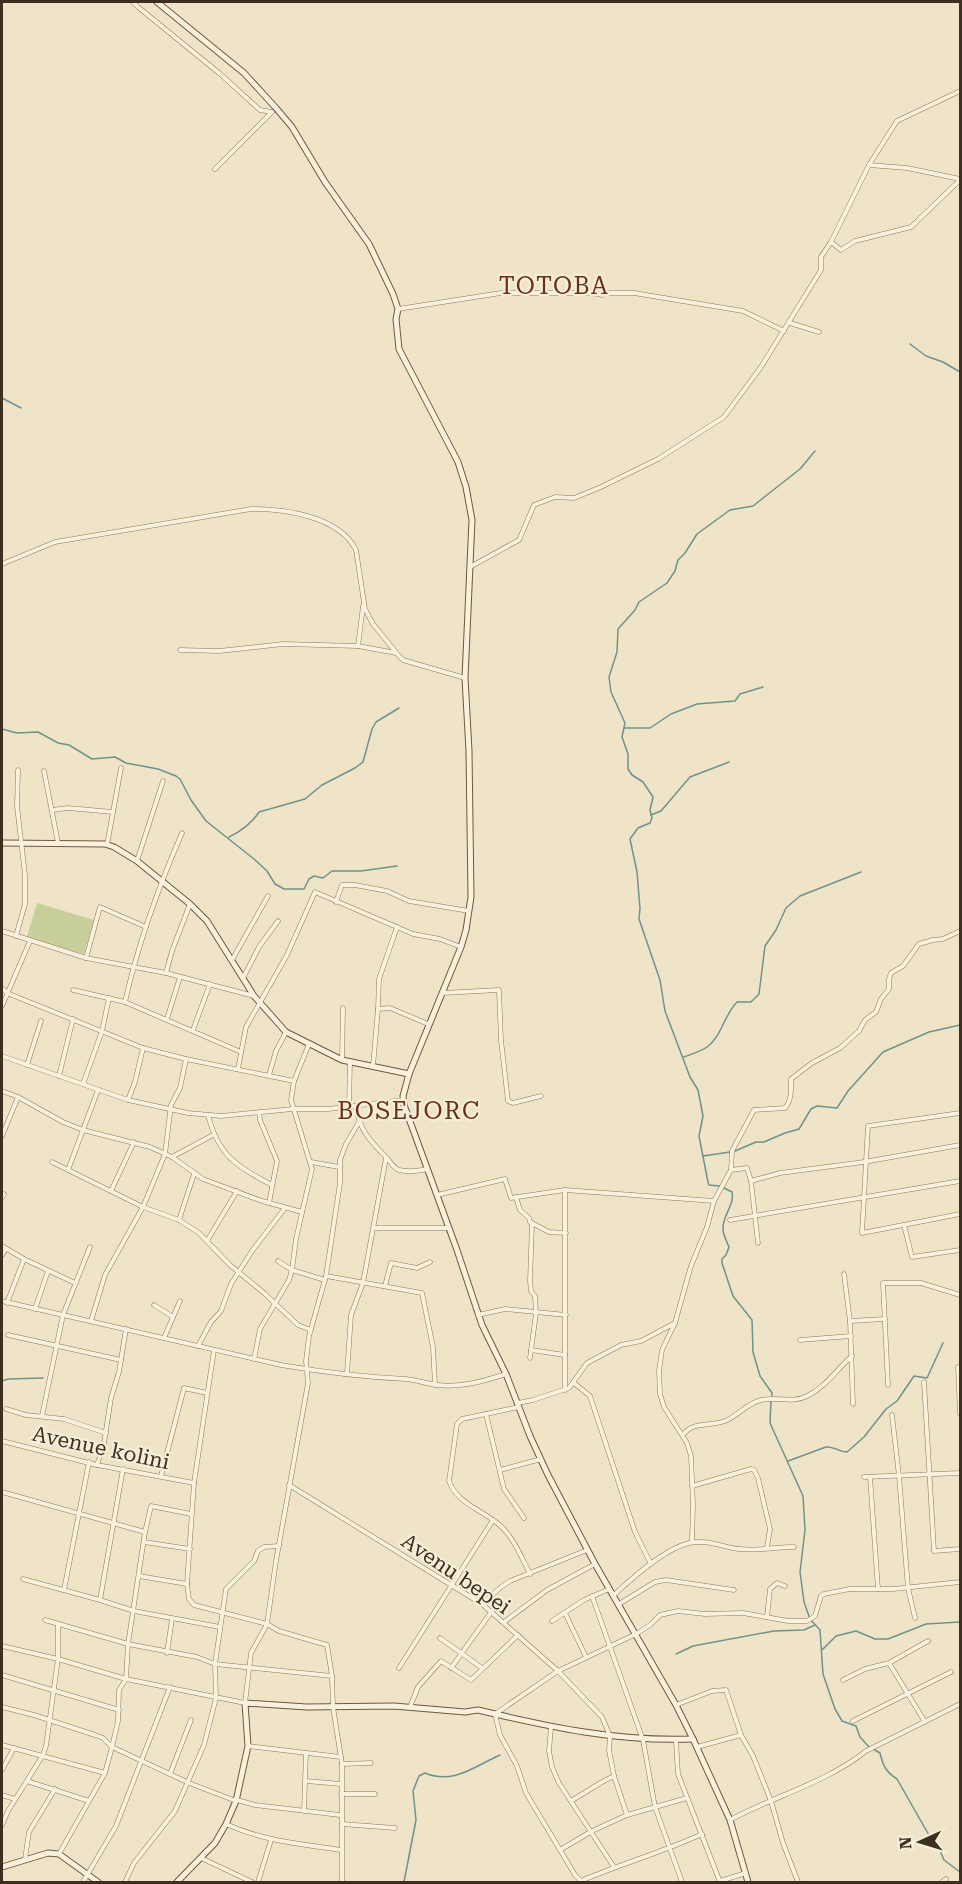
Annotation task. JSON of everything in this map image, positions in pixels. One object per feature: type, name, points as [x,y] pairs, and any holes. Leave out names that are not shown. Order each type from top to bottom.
[{"type":"street","points":[[133,2],[260,110],[274,110]]},
{"type":"street","points":[[157,2],[244,73],[274,110],[292,127],[325,183],[369,244],[398,309],[396,319],[399,349],[458,462],[466,487],[472,520],[465,678],[469,751],[469,911],[461,947],[409,1074],[403,1100],[478,1315],[506,1374],[541,1459],[595,1564],[620,1604],[697,1747],[730,1820],[748,1882]]},
{"type":"street","points":[[470,567],[519,540],[534,505],[555,496],[574,498],[601,487],[658,459],[724,417],[790,323],[821,270],[821,257],[831,242],[869,165],[897,121],[960,91]]},
{"type":"street","points":[[215,169],[274,110]]},
{"type":"street","points":[[869,165],[907,168],[960,179]]},
{"type":"street","points":[[831,242],[841,250],[855,242],[911,227],[960,179]]},
{"type":"street","points":[[398,309],[501,293],[603,295],[605,293],[634,293],[743,311],[784,331]]},
{"type":"street","points":[[790,323],[819,332]]},
{"type":"street","points":[[2,564],[55,542],[251,509],[268,509],[304,516],[337,528],[356,550],[363,602],[358,646]]},
{"type":"street","points":[[363,602],[373,624],[403,660],[465,678]]},
{"type":"street","points":[[180,650],[219,651],[283,644],[358,646],[397,653]]},
{"type":"street","points":[[107,845],[121,768]]},
{"type":"street","points":[[16,936],[25,904],[17,806],[18,770]]},
{"type":"street","points":[[44,771],[58,844]]},
{"type":"street","points":[[137,861],[163,781]]},
{"type":"street","points":[[52,810],[68,808],[113,812]]},
{"type":"street","points":[[125,1002],[133,968],[160,882],[182,833]]},
{"type":"street","points":[[2,843],[114,847],[137,861],[160,882],[190,904],[207,921],[254,996],[286,1032],[342,1060],[409,1074]]},
{"type":"street","points":[[336,902],[342,885],[355,885],[387,891],[409,901],[469,911]]},
{"type":"street","points":[[238,1070],[246,1027],[287,955],[315,892],[413,934],[440,939],[461,947]]},
{"type":"street","points":[[231,961],[268,896]]},
{"type":"street","points":[[166,973],[190,904]]},
{"type":"street","points":[[86,958],[100,907],[146,927]]},
{"type":"street","points":[[243,978],[259,947],[278,921]]},
{"type":"street","points":[[373,1067],[379,979],[397,927]]},
{"type":"street","points":[[2,931],[86,958],[166,973],[254,996]]},
{"type":"street","points":[[692,1542],[691,1456],[683,1435],[664,1407],[660,1394],[659,1371],[662,1350],[675,1323],[691,1266],[707,1227],[714,1201],[731,1170],[732,1151],[754,1110],[785,1108],[789,1104],[790,1078],[840,1048],[859,1031],[865,1020],[876,1012],[888,989],[891,973],[903,966],[919,944],[943,939],[960,931]]},
{"type":"street","points":[[2,1006],[30,941]]},
{"type":"street","points":[[167,1019],[180,977]]},
{"type":"street","points":[[194,1030],[210,984]]},
{"type":"street","points":[[2,988],[7,993],[143,1048],[294,1081]]},
{"type":"street","points":[[73,990],[125,1002],[241,1052]]},
{"type":"street","points":[[442,993],[499,990],[501,1040],[508,1101],[513,1103],[541,1096]]},
{"type":"street","points":[[83,1084],[102,1031],[109,998]]},
{"type":"street","points":[[342,1060],[343,1008]]},
{"type":"street","points":[[378,1009],[390,1008],[428,1024]]},
{"type":"street","points":[[59,1076],[73,1019]]},
{"type":"street","points":[[27,1065],[41,1021]]},
{"type":"street","points":[[269,1076],[276,1051],[286,1032]]},
{"type":"street","points":[[254,1359],[260,1329],[289,1280],[312,1169],[291,1100],[294,1081],[309,1044]]},
{"type":"street","points":[[128,1100],[143,1048]]},
{"type":"street","points":[[2,1056],[128,1100],[171,1111],[208,1115],[355,1106],[403,1100]]},
{"type":"street","points":[[91,1321],[105,1275],[143,1207],[165,1154],[171,1104],[180,1088],[186,1059]]},
{"type":"street","points":[[349,1106],[350,1062]]},
{"type":"street","points":[[68,1170],[98,1090]]},
{"type":"street","points":[[2,1091],[18,1097],[63,1122],[83,1130],[134,1142],[172,1157],[194,1174],[268,1203],[302,1212]]},
{"type":"street","points":[[2,1136],[18,1097]]},
{"type":"street","points":[[355,1106],[359,1122],[372,1145],[399,1170],[427,1169]]},
{"type":"street","points":[[259,1112],[260,1120],[277,1161],[268,1203]]},
{"type":"street","points":[[960,1113],[868,1126],[864,1162],[862,1233],[960,1214]]},
{"type":"street","points":[[208,1115],[213,1135],[222,1148],[236,1163],[272,1185]]},
{"type":"street","points":[[177,1882],[214,1843],[226,1824],[236,1800],[248,1746],[244,1703],[248,1669],[251,1653],[267,1624],[308,1383],[306,1361],[311,1330],[325,1278],[340,1183],[339,1167],[346,1143],[359,1122]]},
{"type":"street","points":[[172,1157],[213,1135]]},
{"type":"street","points":[[111,1191],[134,1142]]},
{"type":"street","points":[[751,1181],[780,1173],[864,1162],[960,1145]]},
{"type":"street","points":[[347,1374],[351,1315],[363,1283],[386,1158]]},
{"type":"street","points":[[52,1162],[143,1207],[179,1220],[199,1233],[298,1325],[311,1330]]},
{"type":"street","points":[[310,1162],[339,1167]]},
{"type":"street","points":[[731,1170],[747,1168],[751,1181],[758,1243]]},
{"type":"street","points":[[179,1220],[194,1174]]},
{"type":"street","points":[[437,1195],[505,1179],[511,1198],[565,1190],[714,1201]]},
{"type":"street","points":[[730,1221],[960,1181]]},
{"type":"street","points":[[565,1190],[565,1390]]},
{"type":"street","points":[[207,1241],[237,1191]]},
{"type":"street","points":[[516,1197],[520,1210],[532,1223],[549,1233],[566,1233]]},
{"type":"street","points":[[198,1346],[211,1322],[221,1311],[231,1284],[252,1251],[285,1208]]},
{"type":"street","points":[[530,1358],[536,1313],[535,1296],[531,1291],[530,1281],[532,1223]]},
{"type":"street","points":[[904,1225],[912,1257],[960,1250]]},
{"type":"street","points":[[374,1228],[449,1228]]},
{"type":"street","points":[[2,1246],[75,1283]]},
{"type":"street","points":[[42,1416],[63,1315],[90,1247]]},
{"type":"street","points":[[2,1256],[6,1248]]},
{"type":"street","points":[[7,1302],[24,1259]]},
{"type":"street","points":[[278,1261],[292,1270],[325,1278],[422,1293],[433,1347],[435,1385]]},
{"type":"street","points":[[385,1286],[391,1263],[417,1268],[430,1262]]},
{"type":"street","points":[[35,1309],[48,1271]]},
{"type":"street","points":[[844,1274],[850,1321],[854,1404]]},
{"type":"street","points":[[888,1385],[883,1283],[921,1283],[960,1295]]},
{"type":"street","points":[[164,1338],[180,1300]]},
{"type":"street","points":[[2,1301],[308,1370],[389,1380],[414,1380],[435,1385],[476,1383],[506,1374]]},
{"type":"street","points":[[154,1305],[173,1317]]},
{"type":"street","points":[[478,1315],[505,1309],[566,1315]]},
{"type":"street","points":[[850,1321],[885,1318]]},
{"type":"street","points":[[530,1574],[518,1549],[499,1524],[460,1498],[451,1488],[449,1481],[457,1424],[462,1419],[519,1405],[565,1390],[574,1383],[587,1363],[598,1356],[621,1345],[641,1341],[675,1323]]},
{"type":"street","points":[[98,1465],[126,1329]]},
{"type":"street","points":[[8,1335],[121,1360]]},
{"type":"street","points":[[800,1340],[851,1336]]},
{"type":"street","points":[[214,1350],[194,1483],[187,1584],[189,1599],[194,1605],[267,1624],[279,1631],[327,1645],[332,1676],[333,1707],[342,1764],[340,1815],[342,1881],[350,1882]]},
{"type":"street","points":[[531,1350],[565,1355]]},
{"type":"street","points":[[683,1435],[695,1426],[726,1421],[756,1401],[764,1399],[792,1401],[806,1397],[828,1382],[836,1370],[852,1356]]},
{"type":"street","points":[[960,1367],[958,1367],[960,1414]]},
{"type":"street","points":[[924,1382],[934,1551],[960,1549]]},
{"type":"street","points":[[574,1383],[591,1396],[635,1532],[651,1564]]},
{"type":"street","points":[[160,1476],[184,1388],[207,1393]]},
{"type":"street","points":[[6,1409],[27,1415],[64,1419],[106,1433]]},
{"type":"street","points":[[486,1414],[504,1489],[524,1518]]},
{"type":"street","points":[[892,1415],[908,1588],[915,1618]]},
{"type":"street","name":"Avenue kolini","points":[[2,1441],[98,1465],[194,1483]]},
{"type":"street","points":[[500,1470],[541,1459]]},
{"type":"street","points":[[64,1590],[89,1462]]},
{"type":"street","points":[[100,1600],[123,1469]]},
{"type":"street","points":[[692,1486],[754,1470],[770,1529],[767,1547]]},
{"type":"street","points":[[878,1589],[867,1477],[960,1473]]},
{"type":"street","name":"Avenu bepei","points":[[289,1485],[492,1611],[558,1671],[602,1717],[610,1736]]},
{"type":"street","points":[[2,1492],[145,1533]]},
{"type":"street","points":[[59,1854],[105,1773],[112,1747],[119,1710],[118,1690],[126,1679],[128,1644],[145,1533],[152,1506],[191,1514]]},
{"type":"street","points":[[399,1668],[493,1520]]},
{"type":"street","points":[[144,1542],[190,1549]]},
{"type":"street","points":[[614,1594],[651,1564],[679,1546],[692,1542],[711,1542],[741,1549],[794,1547]]},
{"type":"street","points":[[125,1882],[134,1863],[175,1811],[204,1745],[216,1698],[215,1664],[226,1589],[254,1561],[258,1551],[264,1547],[279,1546]]},
{"type":"street","points":[[482,1604],[501,1587],[588,1549]]},
{"type":"street","points":[[504,1622],[546,1590],[595,1564]]},
{"type":"street","points":[[139,1576],[187,1584]]},
{"type":"street","points":[[23,1579],[134,1611],[220,1627]]},
{"type":"street","points":[[620,1604],[655,1582],[666,1580],[734,1590]]},
{"type":"street","points":[[767,1617],[770,1589],[777,1582],[785,1586]]},
{"type":"street","points":[[495,1714],[558,1671],[636,1634],[660,1615],[678,1611],[705,1614],[750,1613],[788,1621],[807,1621],[815,1616],[821,1596],[824,1594],[850,1589],[908,1588],[960,1582]]},
{"type":"street","points":[[552,1621],[592,1596],[609,1589]]},
{"type":"street","points":[[592,1596],[643,1740],[655,1807],[682,1882]]},
{"type":"street","points":[[451,1668],[492,1611]]},
{"type":"street","points":[[565,1613],[586,1657]]},
{"type":"street","points":[[167,1653],[172,1619]]},
{"type":"street","points":[[45,1620],[128,1644],[197,1657],[215,1664],[332,1676]]},
{"type":"street","points":[[2,1826],[15,1799],[43,1755],[58,1659],[58,1624]]},
{"type":"street","points":[[410,1707],[418,1687],[441,1661],[471,1680],[518,1635]]},
{"type":"street","points":[[440,1638],[482,1668]]},
{"type":"street","points":[[843,1680],[889,1663],[928,1641]]},
{"type":"street","points":[[2,1646],[58,1659],[126,1679],[244,1703],[333,1707],[410,1707],[465,1712],[478,1710],[550,1727],[610,1736],[643,1740],[693,1739]]},
{"type":"street","points":[[889,1663],[925,1722]]},
{"type":"street","points":[[853,1721],[951,1672]]},
{"type":"street","points":[[2,1675],[119,1710]]},
{"type":"street","points":[[83,1882],[116,1826],[171,1687]]},
{"type":"street","points":[[676,1705],[712,1691],[726,1690],[741,1735],[753,1756],[771,1801],[783,1843],[798,1882]]},
{"type":"street","points":[[730,1820],[755,1806],[771,1801],[855,1760],[866,1751],[960,1704]]},
{"type":"street","points":[[2,1707],[103,1738],[112,1747],[189,1783],[236,1800],[255,1805],[340,1815]]},
{"type":"street","points":[[495,1714],[500,1735],[517,1766],[526,1793],[581,1881],[702,1834]]},
{"type":"street","points":[[170,1774],[191,1720]]},
{"type":"street","points":[[550,1727],[549,1750],[552,1767],[559,1783],[614,1867]]},
{"type":"street","points":[[697,1747],[741,1735]]},
{"type":"street","points":[[610,1736],[609,1750],[627,1815]]},
{"type":"street","points":[[676,1740],[678,1774],[720,1882],[746,1873]]},
{"type":"street","points":[[2,1745],[105,1773]]},
{"type":"street","points":[[248,1746],[341,1757]]},
{"type":"street","points":[[2,1770],[14,1748]]},
{"type":"street","points":[[304,1811],[306,1753]]},
{"type":"street","points":[[342,1764],[371,1763]]},
{"type":"street","points":[[571,1801],[615,1776]]},
{"type":"street","points":[[27,1781],[89,1801]]},
{"type":"street","points":[[306,1782],[341,1784]]},
{"type":"street","points":[[25,1859],[29,1832],[55,1789]]},
{"type":"street","points":[[341,1794],[375,1794]]},
{"type":"street","points":[[2,1795],[15,1799]]},
{"type":"street","points":[[560,1850],[592,1831],[627,1815],[687,1798]]},
{"type":"street","points":[[226,1824],[249,1835],[271,1840],[341,1850]]},
{"type":"street","points":[[342,1824],[395,1828]]},
{"type":"street","points":[[258,1882],[271,1840]]},
{"type":"street","points":[[2,1872],[2,1867],[25,1859],[48,1853],[59,1854],[98,1882]]},
{"type":"street","points":[[201,1858],[252,1882]]},
{"type":"street","points":[[942,1882],[946,1879]]},
{"type":"green space","points":[[37,903],[94,920],[84,954],[27,937]]},
{"type":"waterway","points":[[910,344],[926,356],[943,362],[960,372]]},
{"type":"waterway","points":[[2,398],[21,408]]},
{"type":"waterway","points":[[720,1186],[709,1185],[708,1182],[699,1136],[703,1116],[698,1090],[690,1077],[665,1011],[660,980],[639,919],[637,872],[630,839],[638,828],[650,823],[653,797],[643,782],[632,775],[628,769],[628,754],[622,737],[625,723],[611,692],[609,677],[617,652],[618,629],[639,602],[667,583],[675,571],[678,560],[697,534],[730,510],[753,506],[800,469],[815,451]]},
{"type":"waterway","points":[[624,728],[650,728],[671,714],[697,704],[735,701],[740,694],[763,687]]},
{"type":"waterway","points":[[229,837],[246,826],[259,812],[305,799],[322,785],[363,762],[376,722],[399,708]]},
{"type":"waterway","points":[[2,729],[17,733],[38,732],[58,743],[69,745],[92,759],[115,757],[126,763],[158,769],[176,776],[206,821],[254,859],[267,871],[275,884],[284,889],[304,889],[309,879],[314,876],[323,878],[332,871],[361,871],[397,866]]},
{"type":"waterway","points":[[651,815],[661,811],[690,777],[729,762]]},
{"type":"waterway","points":[[684,1057],[707,1047],[712,1042],[737,1002],[751,1002],[759,994],[765,946],[776,930],[786,908],[800,896],[861,872]]},
{"type":"waterway","points":[[735,1151],[799,1129],[811,1109],[817,1106],[837,1108],[848,1091],[883,1052],[929,1032],[960,1025]]},
{"type":"waterway","points":[[703,1156],[730,1152]]},
{"type":"waterway","points":[[724,1188],[732,1192],[732,1197],[723,1224],[729,1247],[722,1263],[733,1296],[752,1320],[753,1352],[760,1376],[772,1396]]},
{"type":"waterway","points":[[788,1461],[826,1447],[847,1452],[864,1437],[886,1409],[897,1401],[914,1376],[927,1378],[943,1343]]},
{"type":"waterway","points":[[2,1381],[43,1378]]},
{"type":"waterway","points":[[771,1401],[770,1423],[803,1496],[805,1530],[800,1572],[804,1602],[810,1619],[820,1630],[823,1674],[835,1709],[842,1721],[856,1726],[860,1737],[869,1747]]},
{"type":"waterway","points":[[822,1650],[836,1636],[856,1631],[875,1639],[888,1639],[926,1624],[960,1622]]},
{"type":"waterway","points":[[676,1654],[693,1646],[774,1631],[804,1630],[815,1625]]},
{"type":"waterway","points":[[873,1749],[880,1753],[885,1768],[897,1779],[944,1860],[960,1872]]},
{"type":"waterway","points":[[404,1882],[416,1820],[413,1791],[419,1776],[425,1773],[445,1777],[464,1773],[500,1755]]},
{"type":"district","name":"TOTOBA","points":[[554,286]]},
{"type":"district","name":"BOSEJORC","points":[[409,1111]]}]
